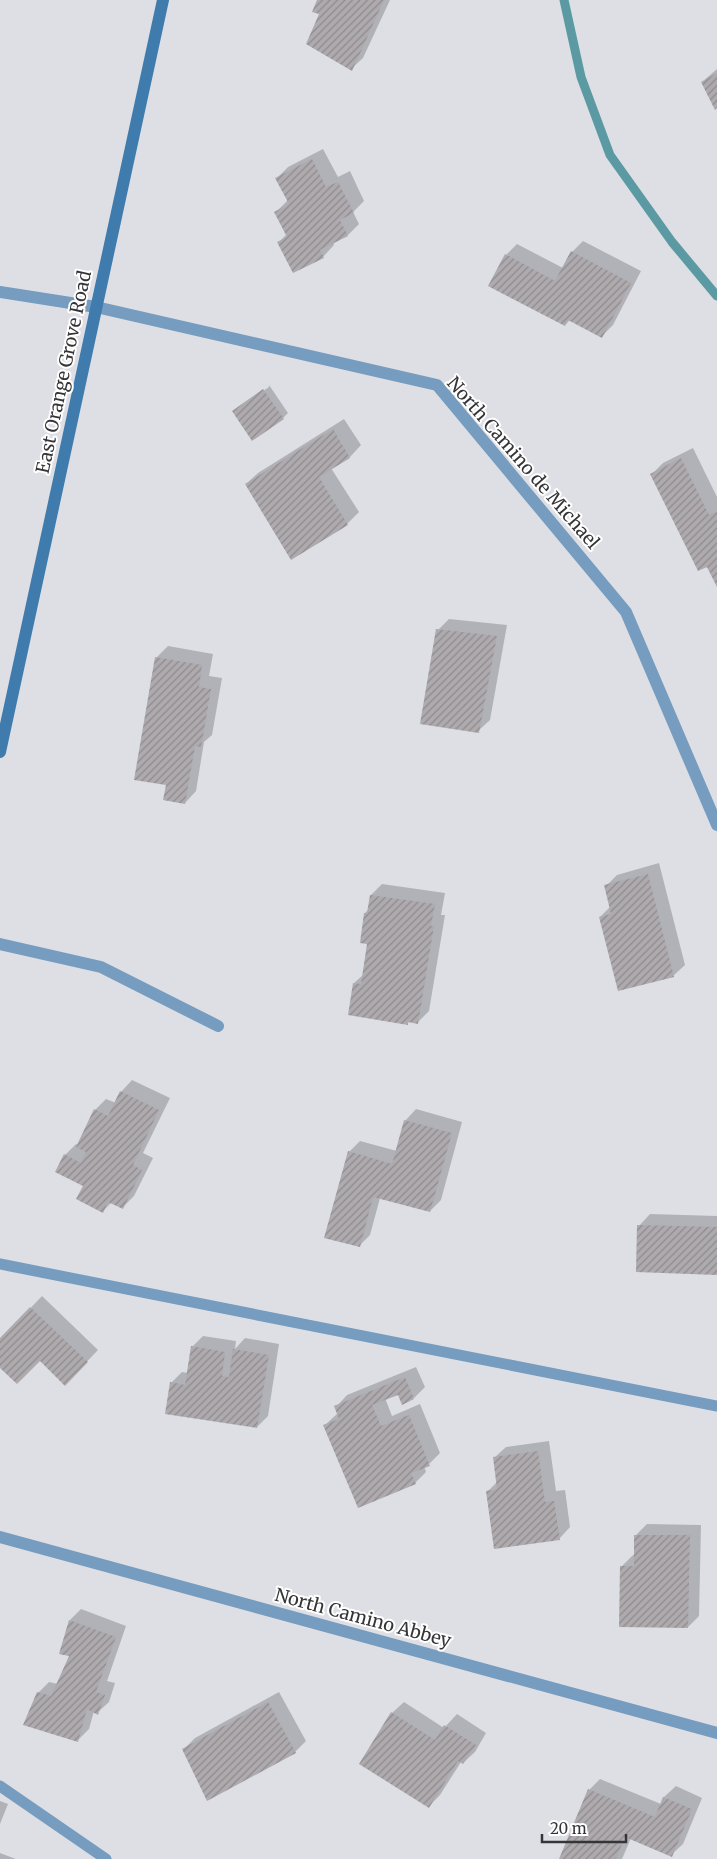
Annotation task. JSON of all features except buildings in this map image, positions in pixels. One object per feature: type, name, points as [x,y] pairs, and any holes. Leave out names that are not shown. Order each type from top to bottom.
[{"type":"main road","name":"East Orange Grove Road","points":[[0,752],[163,0]]},
{"type":"street","name":"North Camino de Michael","points":[[0,292],[96,307],[437,386],[626,612],[717,824]]},
{"type":"street","points":[[0,944],[101,967],[218,1026]]},
{"type":"street","name":"North Camino Abbey","points":[[0,1537],[717,1733]]},
{"type":"lane","points":[[0,1264],[717,1406]]},
{"type":"lane","points":[[0,1786],[106,1859]]},
{"type":"waterway","points":[[564,0],[581,77],[610,155],[672,242],[717,296]]}]
